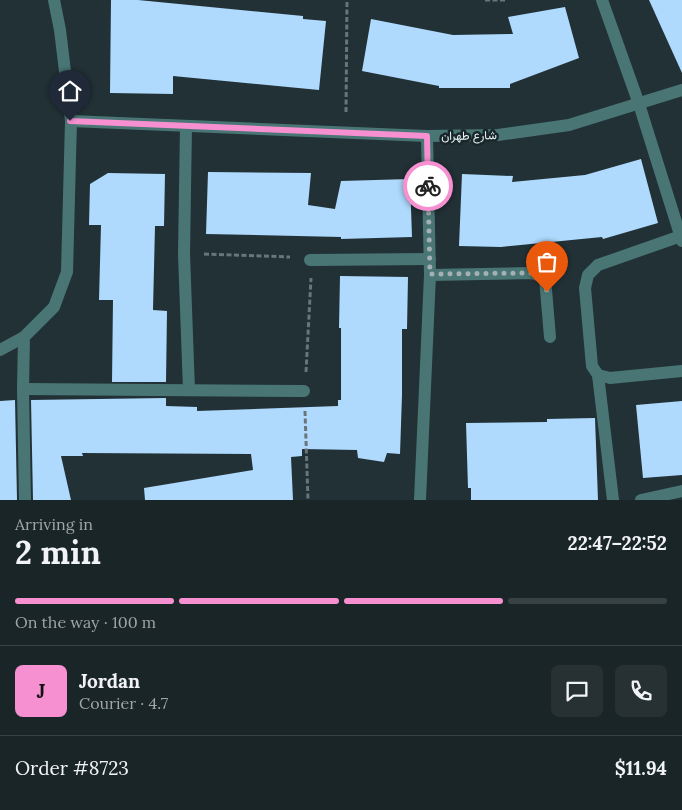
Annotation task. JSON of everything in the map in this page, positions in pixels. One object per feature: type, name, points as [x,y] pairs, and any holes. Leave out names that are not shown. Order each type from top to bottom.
[{"type":"street","points":[[0,350],[24,337],[54,307],[67,272],[70,121],[60,30],[54,0]]},
{"type":"street","points":[[602,0],[639,104],[681,238],[598,265],[588,275],[585,288],[592,366],[598,375],[613,500]]},
{"type":"street","name":"شارع طهران","points":[[70,121],[427,136],[498,135],[569,125],[682,90]]},
{"type":"street","points":[[186,126],[184,254],[189,390]]},
{"type":"street","points":[[420,500],[430,274],[427,136]]},
{"type":"street","points":[[310,260],[430,259]]},
{"type":"street","points":[[430,274],[532,273],[545,278],[550,337]]},
{"type":"street","points":[[24,337],[25,500]]},
{"type":"street","points":[[598,375],[610,378],[682,371]]},
{"type":"street","points":[[23,389],[304,391]]},
{"type":"street","points":[[641,500],[682,491]]},
{"type":"path","points":[[345,133],[347,0]]},
{"type":"path","points":[[484,0],[505,0]]},
{"type":"path","points":[[184,254],[302,257],[310,260],[312,269],[304,391],[308,500]]},
{"type":"building","points":[[111,0],[138,0],[303,16],[303,19],[326,21],[319,90],[173,76],[173,94],[110,93]]},
{"type":"building","points":[[649,0],[682,0],[682,73]]},
{"type":"building","points":[[565,7],[579,58],[510,84],[510,88],[439,88],[439,86],[362,71],[371,19],[453,35],[513,34],[508,17]]},
{"type":"building","points":[[641,159],[658,223],[603,239],[602,237],[501,247],[459,246],[462,174],[513,176],[512,182],[585,175]]},
{"type":"building","points":[[208,172],[311,173],[308,205],[335,209],[341,181],[410,179],[412,237],[341,239],[341,237],[206,234]]},
{"type":"building","points":[[108,173],[165,174],[164,226],[155,226],[153,310],[167,311],[166,382],[112,382],[113,300],[99,300],[101,225],[89,225],[90,184]]},
{"type":"building","points":[[340,276],[408,277],[407,329],[402,329],[400,454],[387,453],[384,462],[358,458],[357,450],[302,449],[302,456],[291,457],[293,500],[145,500],[144,488],[253,470],[251,454],[82,453],[83,456],[61,456],[71,500],[33,500],[31,400],[166,398],[166,406],[197,407],[197,411],[338,406],[338,400],[341,400]]},
{"type":"building","points":[[15,400],[17,500],[0,500],[0,401]]},
{"type":"building","points":[[682,401],[682,475],[643,478],[636,405]]},
{"type":"building","points":[[595,418],[598,500],[471,500],[471,488],[468,488],[466,423],[547,422],[547,419]]},
{"type":"way so far","points":[[428,186],[430,274],[532,273],[545,278],[547,292]]},
{"type":"route","points":[[70,121],[427,136],[428,186]]}]
